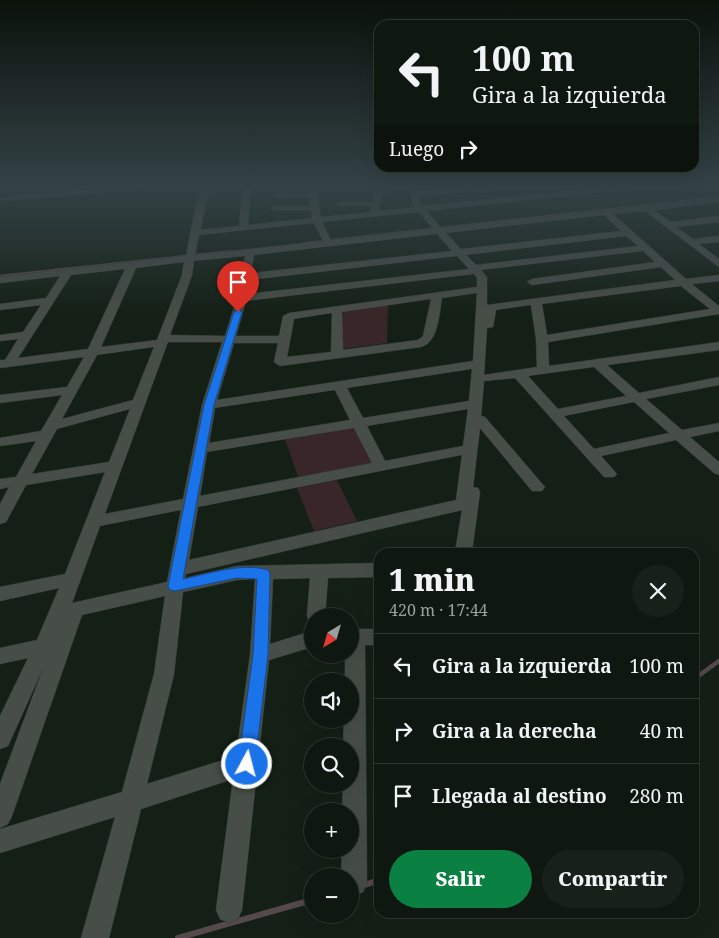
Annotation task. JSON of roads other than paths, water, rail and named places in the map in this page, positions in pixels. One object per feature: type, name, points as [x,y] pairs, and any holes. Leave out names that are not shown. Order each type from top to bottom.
[{"type":"street","points":[[0,816],[67,611],[72,579],[187,275],[195,229]]},
{"type":"street","points":[[194,233],[235,229]]},
{"type":"street","points":[[321,229],[327,241]]},
{"type":"street","points":[[0,280],[132,265],[190,256],[437,229],[482,277],[478,364],[463,504],[176,577],[67,611],[44,646],[2,729]]},
{"type":"street","points":[[625,229],[683,282],[719,311]]},
{"type":"street","points":[[674,229],[719,264]]},
{"type":"street","points":[[246,277],[629,233]]},
{"type":"street","points":[[691,242],[719,238]]},
{"type":"street","points":[[190,256],[250,252],[327,241]]},
{"type":"street","points":[[242,298],[645,248]]},
{"type":"street","points":[[96,938],[164,674],[176,577],[209,405],[242,298],[250,252]]},
{"type":"street","points":[[511,264],[552,300]]},
{"type":"street","points":[[532,282],[663,264]]},
{"type":"street","points":[[0,518],[93,352],[132,265]]},
{"type":"street","points":[[4,364],[27,335],[68,272]]},
{"type":"street","points":[[464,548],[486,378],[491,307],[719,278]]},
{"type":"street","points":[[437,296],[426,340],[280,362],[290,316],[482,289]]},
{"type":"street","points":[[0,307],[50,300]]},
{"type":"street","points":[[536,302],[542,339],[543,371]]},
{"type":"street","points":[[337,309],[337,354]]},
{"type":"street","points":[[542,339],[719,311]]},
{"type":"street","points":[[0,338],[27,335]]},
{"type":"street","points":[[4,364],[162,341],[285,340]]},
{"type":"street","points":[[486,378],[719,346]]},
{"type":"street","points":[[209,405],[478,364]]},
{"type":"street","points":[[598,364],[719,470]]},
{"type":"street","points":[[519,374],[609,474]]},
{"type":"street","points":[[554,414],[719,381]]},
{"type":"street","points":[[339,384],[381,467]]},
{"type":"street","points":[[0,399],[72,390]]},
{"type":"street","points":[[0,442],[49,431],[139,404]]},
{"type":"street","points":[[200,450],[474,404]]},
{"type":"street","points":[[480,420],[537,487]]},
{"type":"street","points":[[591,454],[719,426]]},
{"type":"street","points":[[93,522],[470,449]]},
{"type":"street","points":[[0,484],[115,466]]},
{"type":"street","points":[[176,577],[374,570]]},
{"type":"street","points":[[317,608],[319,572]]},
{"type":"street","points":[[229,910],[260,655],[264,574]]},
{"type":"street","points":[[0,594],[72,579]]},
{"type":"street","points":[[359,637],[374,637]]},
{"type":"street","points":[[260,655],[304,641]]},
{"type":"street","points":[[0,656],[44,646]]},
{"type":"street","points":[[352,663],[354,868]]},
{"type":"street","points":[[0,841],[131,802],[247,764]]},
{"type":"waterway","points":[[303,243],[432,229]]},
{"type":"waterway","points":[[53,270],[231,251]]},
{"type":"waterway","points":[[0,276],[65,269]]},
{"type":"waterway","points":[[699,675],[719,661]]},
{"type":"waterway","points":[[362,886],[374,882]]},
{"type":"waterway","points":[[178,938],[304,902]]}]
